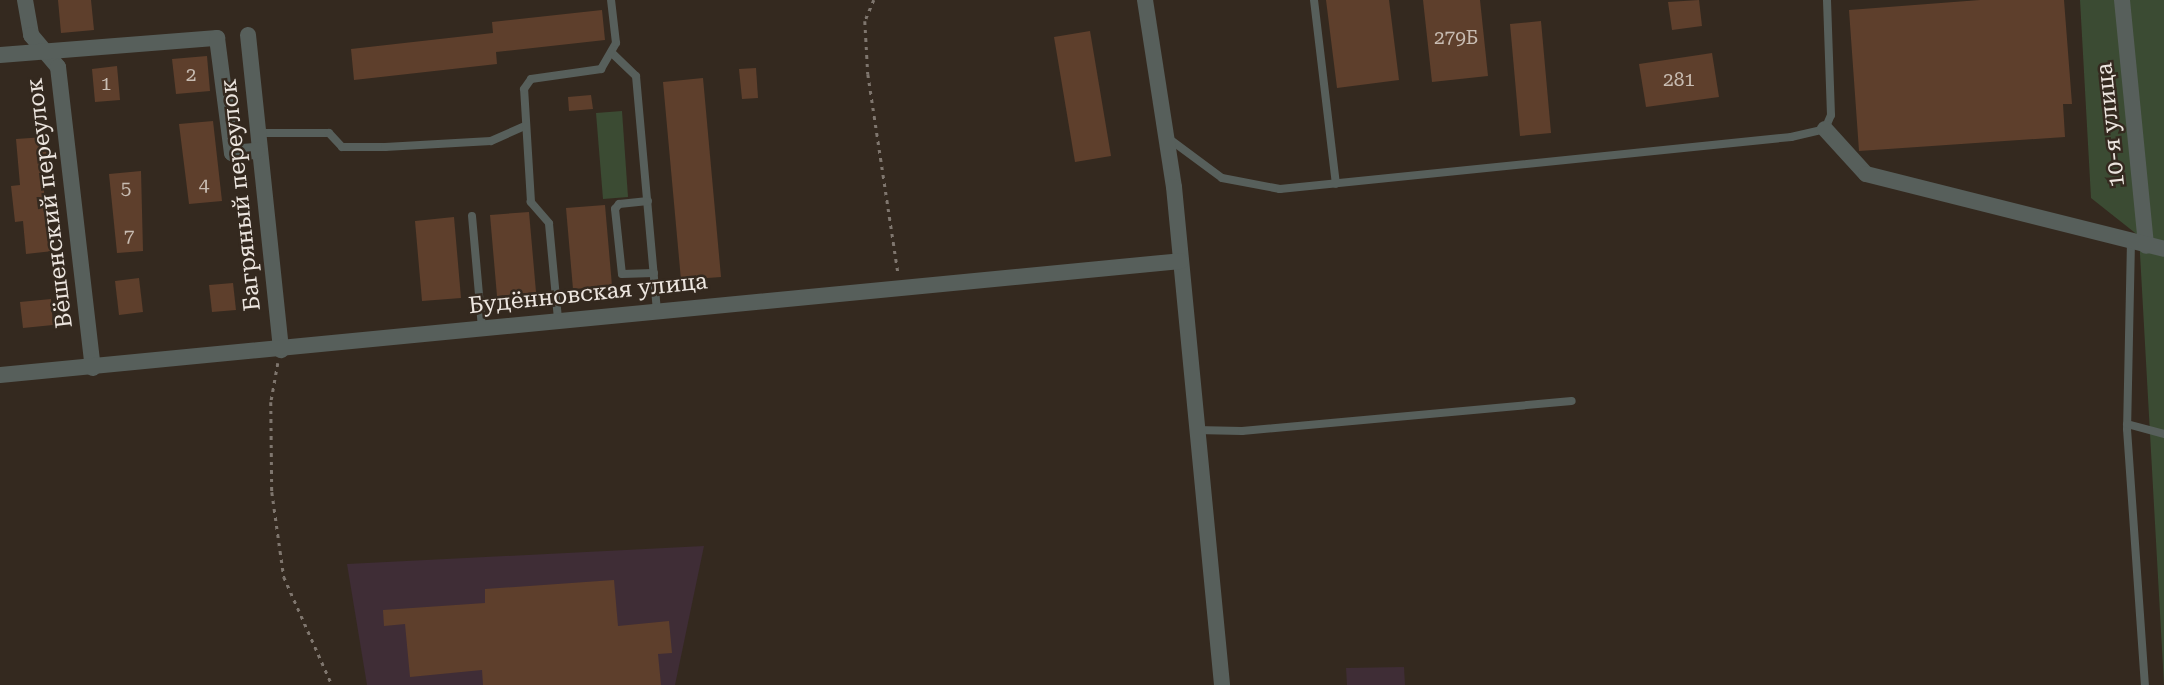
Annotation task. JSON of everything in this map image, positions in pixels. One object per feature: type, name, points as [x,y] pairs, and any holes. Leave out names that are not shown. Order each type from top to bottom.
[{"type":"street","name":"Вёшенский переулок","points":[[25,0],[31,35],[48,51],[58,67],[93,368]]},
{"type":"street","points":[[1145,0],[1166,136],[1181,261],[1222,685]]},
{"type":"street","name":"10-я улица","points":[[2122,0],[2139,243]]},
{"type":"street","name":"Багряный переулок","points":[[248,35],[255,133],[281,350]]},
{"type":"street","points":[[0,55],[217,38],[232,153],[257,151]]},
{"type":"street","points":[[1825,129],[1866,174],[2164,249]]},
{"type":"street","name":"Будённовская улица","points":[[0,375],[281,350],[558,319],[900,287],[1014,281],[1181,261]]},
{"type":"lane","points":[[558,319],[549,223],[531,202],[524,125],[524,89],[531,79],[601,69],[613,54],[611,0]]},
{"type":"lane","points":[[1314,0],[1336,184]]},
{"type":"lane","points":[[1166,136],[1203,168],[1251,187],[1336,184],[1741,144],[1825,129],[1832,92],[1827,0]]},
{"type":"lane","points":[[613,54],[636,74],[657,310]]},
{"type":"lane","points":[[255,133],[329,133],[342,147],[385,147],[491,141],[524,125]]},
{"type":"lane","points":[[648,201],[616,206],[617,234],[622,274],[654,273]]},
{"type":"lane","points":[[472,216],[482,327]]},
{"type":"lane","points":[[2139,243],[2127,424],[2145,685]]},
{"type":"lane","points":[[1196,430],[1242,431],[1572,401]]},
{"type":"lane","points":[[2127,424],[2164,434]]},
{"type":"path","points":[[874,0],[865,22],[868,74],[900,287]]},
{"type":"path","points":[[281,350],[271,415],[272,492],[284,577],[331,685]]},
{"type":"shaded area","points":[[704,546],[675,685],[367,685],[347,564]]},
{"type":"shaded area","points":[[1404,667],[1405,685],[1347,685],[1346,668]]},
{"type":"green space","points":[[2080,0],[2164,0],[2164,685],[2139,236],[2091,198]]},
{"type":"green space","points":[[622,111],[628,197],[603,199],[596,113]]},
{"type":"building","points":[[58,0],[91,0],[94,30],[61,33]]},
{"type":"building","points":[[1326,0],[1389,0],[1399,80],[1337,88]]},
{"type":"building","points":[[1423,0],[1480,0],[1488,76],[1432,82]]},
{"type":"building","points":[[1699,0],[1702,26],[1672,30],[1668,2]]},
{"type":"building","points":[[1980,0],[2064,0],[2072,104],[2063,104],[2065,137],[1859,151],[1849,10]]},
{"type":"building","points":[[602,10],[605,40],[496,52],[497,64],[354,80],[351,49],[493,33],[492,22]]},
{"type":"building","points":[[1541,21],[1551,133],[1520,136],[1510,24]]},
{"type":"building","points":[[1090,31],[1111,156],[1075,162],[1054,37]]},
{"type":"building","points":[[1712,53],[1719,97],[1646,107],[1639,64]]},
{"type":"building","points":[[207,56],[210,91],[176,94],[172,59]]},
{"type":"building","points":[[117,66],[120,100],[95,102],[92,69]]},
{"type":"building","points":[[756,68],[758,98],[742,99],[739,69]]},
{"type":"building","points":[[703,78],[721,277],[681,280],[663,82]]},
{"type":"building","points":[[591,95],[593,109],[569,111],[568,97]]},
{"type":"building","points":[[213,121],[222,201],[189,204],[179,124]]},
{"type":"building","points":[[45,137],[48,172],[41,172],[53,251],[26,254],[23,221],[15,222],[11,186],[20,185],[16,139]]},
{"type":"building","points":[[141,171],[143,251],[117,253],[109,174]]},
{"type":"building","points":[[605,205],[612,286],[573,289],[566,208]]},
{"type":"building","points":[[529,212],[536,292],[497,296],[490,215]]},
{"type":"building","points":[[454,217],[461,298],[422,301],[415,221]]},
{"type":"building","points":[[139,278],[143,312],[119,315],[115,281]]},
{"type":"building","points":[[233,283],[236,310],[212,312],[209,285]]},
{"type":"building","points":[[51,299],[53,325],[23,328],[20,302]]},
{"type":"building","points":[[614,580],[618,626],[669,621],[672,653],[658,654],[661,685],[483,685],[482,670],[410,677],[405,624],[384,626],[383,610],[485,603],[485,589]]}]
